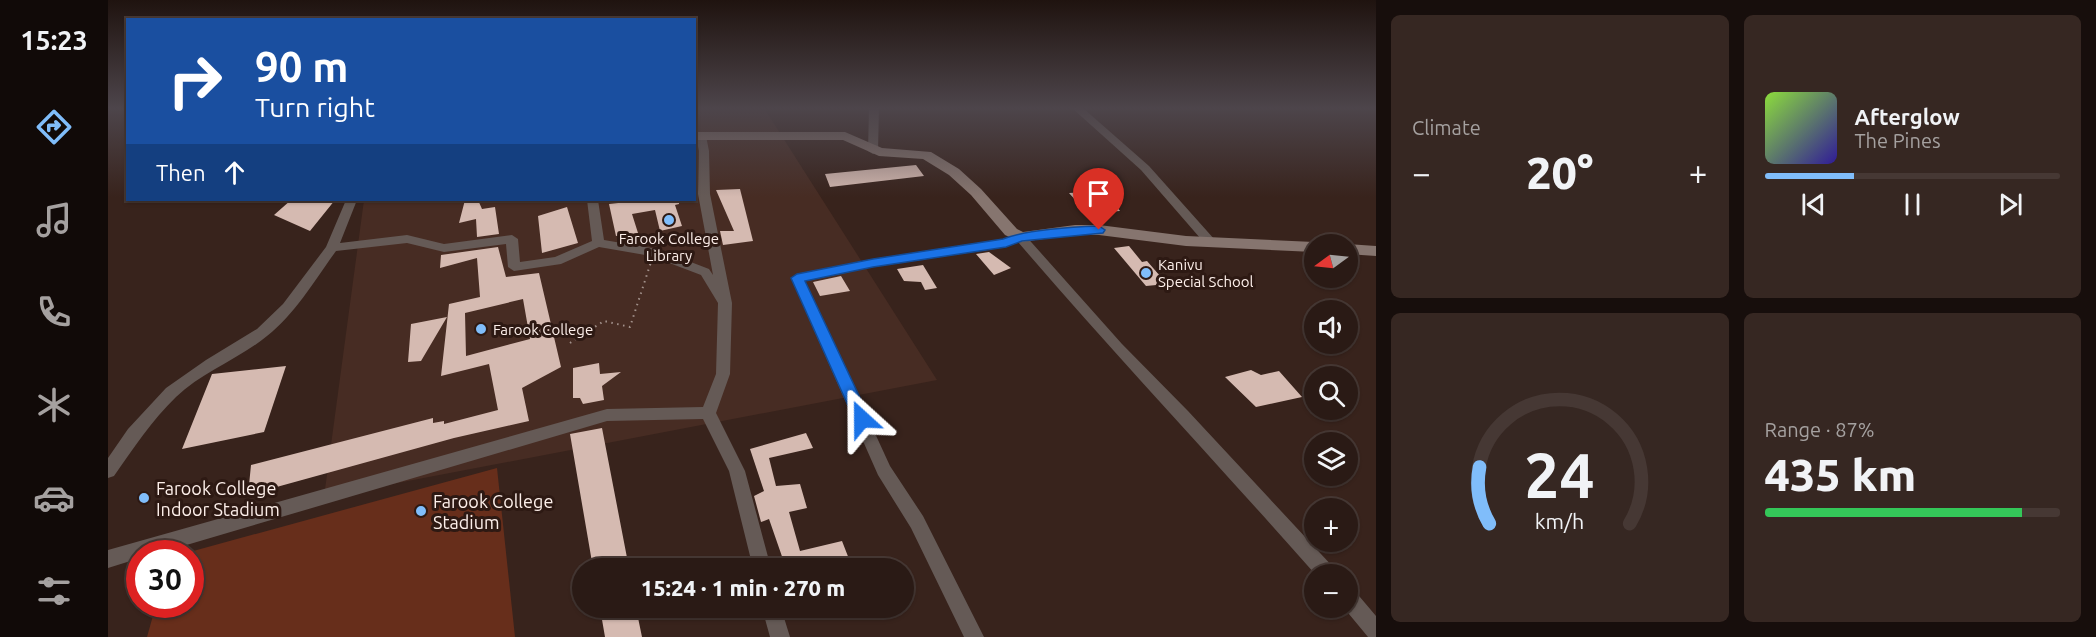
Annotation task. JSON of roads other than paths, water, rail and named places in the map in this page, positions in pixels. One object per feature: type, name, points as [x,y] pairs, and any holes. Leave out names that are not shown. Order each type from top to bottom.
[{"type":"main road","points":[[848,138],[873,151],[918,153],[935,159],[976,192],[1011,232],[1020,237],[1075,230],[1099,230],[1211,243],[1304,247]]},
{"type":"main road","points":[[1358,250],[1376,251]]},
{"type":"street","points":[[699,138],[704,151],[704,194],[725,303],[723,374],[708,413],[737,471],[759,558]]},
{"type":"street","points":[[873,138],[873,151]]},
{"type":"street","points":[[1110,138],[1144,168],[1211,243]]},
{"type":"street","points":[[108,471],[118,454],[171,392],[262,333],[288,307],[332,249],[351,201]]},
{"type":"street","points":[[593,201],[598,243]]},
{"type":"street","points":[[974,637],[917,522],[884,470],[873,431],[797,278],[873,263],[1006,243],[1020,237],[1117,348],[1244,481],[1318,564]]},
{"type":"street","points":[[332,249],[408,239],[444,248],[512,239],[514,267],[557,261],[598,243],[653,252],[705,272],[725,303]]},
{"type":"street","points":[[108,559],[607,416],[708,413]]},
{"type":"street","points":[[1358,610],[1376,631]]},
{"type":"street","points":[[775,618],[780,637]]},
{"type":"place","name":"Farook College Library","points":[[669,220]]},
{"type":"place","name":"Kanivu Special School","points":[[1146,273]]},
{"type":"place","name":"Farook College","points":[[481,329]]},
{"type":"place","name":"Farook College Indoor Stadium","points":[[144,498]]},
{"type":"place","name":"Farook College Stadium","points":[[421,511]]}]
